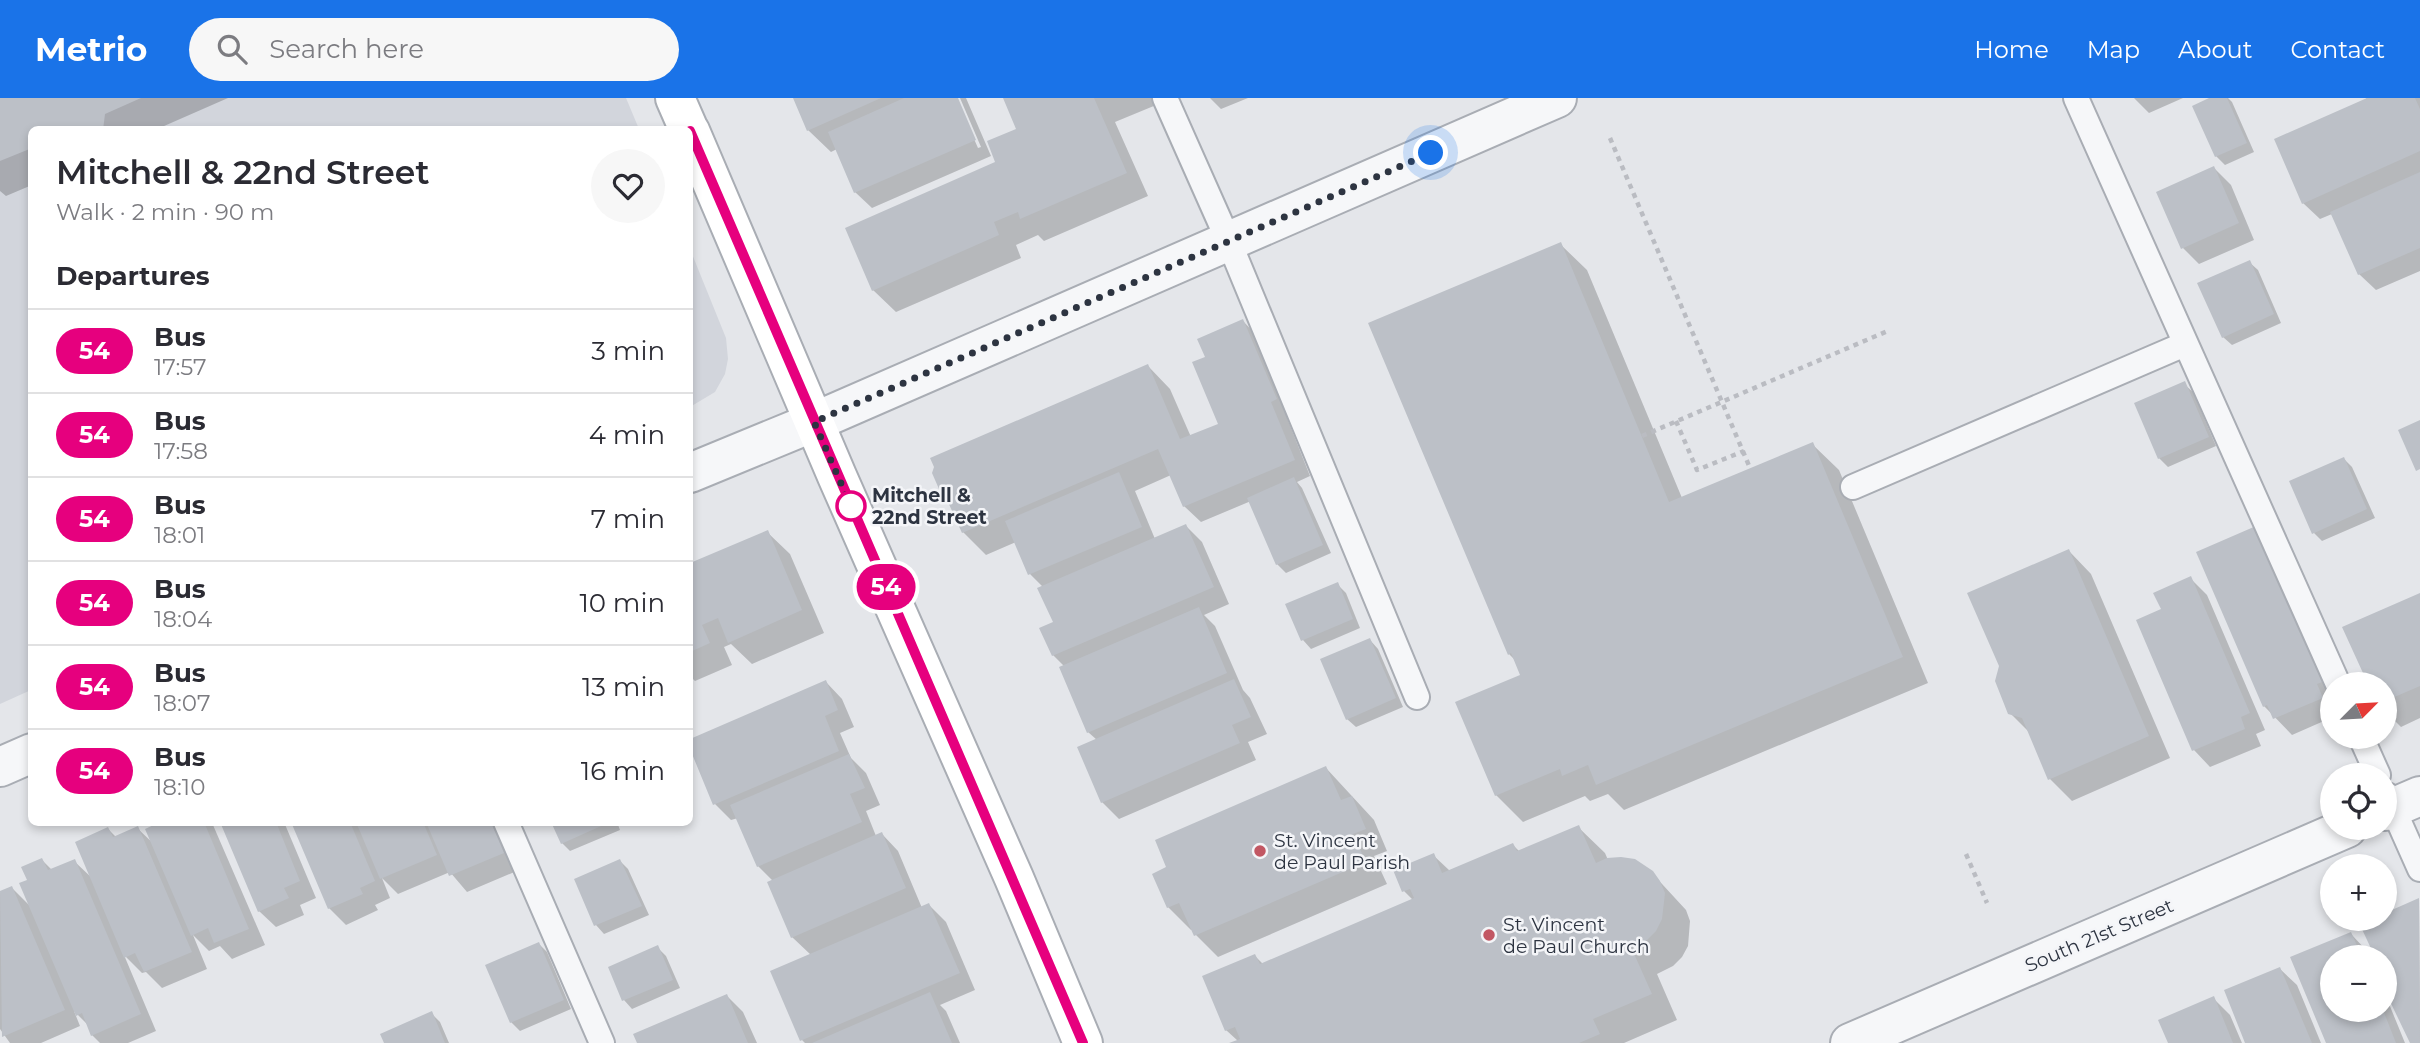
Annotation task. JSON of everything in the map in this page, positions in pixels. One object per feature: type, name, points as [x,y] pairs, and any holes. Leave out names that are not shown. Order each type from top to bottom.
[{"type":"street","points":[[676,98],[687,126]]},
{"type":"street","points":[[693,473],[1557,98]]},
{"type":"street","points":[[693,139],[1083,1043]]},
{"type":"street","points":[[0,767],[28,755]]},
{"type":"street","name":"South 21st Street","points":[[1850,1043],[2320,840]]},
{"type":"lane","points":[[1165,98],[1229,242],[1417,697]]},
{"type":"lane","points":[[2076,98],[2333,672]]},
{"type":"lane","points":[[1853,487],[2185,345]]},
{"type":"lane","points":[[2397,809],[2420,869]]},
{"type":"lane","points":[[508,826],[596,1041]]},
{"type":"path","points":[[1611,138],[1750,468]]},
{"type":"path","points":[[1642,436],[1890,330]]},
{"type":"path","points":[[1676,421],[1696,470],[1744,452]]},
{"type":"path","points":[[1966,854],[1987,903]]},
{"type":"shaded area","points":[[0,98],[626,98],[638,126],[28,126],[28,691],[0,704]]},
{"type":"shaded area","points":[[693,256],[726,338],[728,359],[725,374],[715,392],[693,405]]},
{"type":"building","points":[[0,98],[141,98],[105,114],[104,126],[28,126],[28,150],[0,161]]},
{"type":"building","points":[[793,98],[881,98],[807,131]]},
{"type":"building","points":[[904,98],[958,98],[976,140],[854,193],[828,132]]},
{"type":"building","points":[[1003,98],[1094,98],[1127,173],[1020,219],[1018,212],[994,222],[999,235],[872,291],[845,228],[995,162],[987,141],[1016,129]]},
{"type":"building","points":[[2209,98],[2227,98],[2247,143],[2215,157],[2192,106]]},
{"type":"building","points":[[2367,98],[2415,98],[2420,109],[2420,151],[2302,204],[2274,139]]},
{"type":"building","points":[[2214,166],[2239,223],[2181,249],[2156,192]]},
{"type":"building","points":[[2420,172],[2420,248],[2358,275],[2330,212]]},
{"type":"building","points":[[1561,242],[1669,502],[1813,442],[1903,657],[1596,785],[1588,765],[1562,776],[1560,769],[1495,796],[1455,702],[1520,675],[1511,653],[1508,655],[1368,323]]},
{"type":"building","points":[[2250,260],[2274,314],[2222,338],[2197,283]]},
{"type":"building","points":[[1243,319],[1277,399],[1271,402],[1295,460],[1183,507],[1158,449],[962,533],[932,473],[934,467],[930,458],[1148,364],[1180,439],[1218,424],[1192,362],[1205,357],[1197,339]]},
{"type":"building","points":[[2185,381],[2209,437],[2158,459],[2134,403]]},
{"type":"building","points":[[2420,420],[2420,469],[2416,471],[2398,430]]},
{"type":"building","points":[[2344,457],[2367,509],[2312,534],[2289,481]]},
{"type":"building","points":[[1119,472],[1142,527],[1028,575],[1005,521]]},
{"type":"building","points":[[1294,477],[1323,545],[1276,565],[1247,498]]},
{"type":"building","points":[[1186,524],[1214,587],[1052,656],[1039,628],[1053,622],[1037,588]]},
{"type":"building","points":[[2256,526],[2320,677],[2320,683],[2317,684],[2320,699],[2273,719],[2267,705],[2263,707],[2196,552]]},
{"type":"building","points":[[768,530],[802,610],[728,643],[718,618],[702,625],[710,643],[693,651],[693,562]]},
{"type":"building","points":[[2069,549],[2149,736],[2048,780],[2022,718],[2008,714],[1995,681],[1999,666],[1967,593]]},
{"type":"building","points":[[2191,576],[2250,713],[2241,717],[2245,729],[2192,751],[2136,620],[2161,609],[2153,593]]},
{"type":"building","points":[[1338,582],[1353,619],[1301,641],[1285,604]]},
{"type":"building","points":[[2420,593],[2420,686],[2398,695],[2398,672],[2363,672],[2342,627]]},
{"type":"building","points":[[1199,607],[1227,673],[1087,733],[1059,667]]},
{"type":"building","points":[[1370,638],[1396,698],[1346,720],[1320,659]]},
{"type":"building","points":[[1234,679],[1251,717],[1232,725],[1240,743],[1101,803],[1077,747]]},
{"type":"building","points":[[826,680],[838,710],[825,716],[839,751],[713,805],[693,756],[693,738]]},
{"type":"building","points":[[849,754],[865,788],[850,794],[862,822],[757,867],[730,805]]},
{"type":"building","name":"St. Vincent de Paul Parish","points":[[1326,766],[1341,800],[1352,796],[1366,829],[1353,834],[1366,862],[1194,936],[1179,903],[1167,908],[1152,874],[1166,867],[1155,840]]},
{"type":"building","name":"St. Vincent de Paul Church","points":[[1579,825],[1596,863],[1607,858],[1635,859],[1653,871],[1665,893],[1662,919],[1656,931],[1647,940],[1631,947],[1652,994],[1593,1019],[1600,1034],[1579,1043],[1229,1043],[1240,1039],[1235,1027],[1225,1031],[1202,976],[1255,954],[1260,964],[1414,898],[1410,889],[1402,892],[1393,870],[1434,853],[1442,873],[1513,843],[1517,851]]},
{"type":"building","points":[[138,826],[192,952],[144,972],[135,953],[124,958],[75,842],[108,827],[113,837]]},
{"type":"building","points":[[151,826],[206,826],[249,929],[214,943],[208,928],[191,936],[145,829]]},
{"type":"building","points":[[222,826],[278,826],[300,881],[284,888],[289,898],[258,912]]},
{"type":"building","points":[[293,826],[352,826],[375,881],[360,888],[363,894],[328,909]]},
{"type":"building","points":[[358,826],[425,826],[437,855],[380,879]]},
{"type":"building","points":[[428,826],[493,826],[504,853],[449,876]]},
{"type":"building","points":[[553,826],[601,826],[561,844]]},
{"type":"building","points":[[882,832],[906,888],[791,938],[767,882]]},
{"type":"building","points":[[42,858],[48,870],[75,859],[141,1014],[91,1036],[82,1013],[76,1016],[19,883],[27,880],[21,867]]},
{"type":"building","points":[[620,859],[642,906],[594,926],[574,879]]},
{"type":"building","points":[[12,886],[65,1010],[2,1037],[0,891]]},
{"type":"building","points":[[2419,898],[2420,1043],[2410,1043],[2397,1016],[2397,945],[2369,945],[2363,931],[2397,931],[2397,908]]},
{"type":"building","points":[[929,903],[960,973],[800,1041],[770,971]]},
{"type":"building","points":[[2351,932],[2357,945],[2320,945],[2320,1022],[2388,1022],[2396,1043],[2326,1043],[2290,957]]},
{"type":"building","points":[[539,942],[564,1000],[510,1023],[485,965]]},
{"type":"building","points":[[658,945],[673,980],[622,1001],[608,967]]},
{"type":"building","points":[[2280,967],[2312,1043],[2245,1043],[2224,990]]},
{"type":"building","points":[[930,992],[952,1043],[812,1043]]},
{"type":"building","points":[[727,994],[748,1043],[637,1043],[633,1034]]},
{"type":"building","points":[[2214,996],[2233,1043],[2168,1043],[2158,1020]]},
{"type":"building","points":[[432,1011],[445,1043],[384,1043],[380,1034]]},
{"type":"bus line","name":"54","points":[[693,138],[1083,1043]]},
{"type":"place","name":"Mitchell & 22nd Street","points":[[851,506]]},
{"type":"place","name":"St. Vincent de Paul Parish","points":[[1260,851]]},
{"type":"place","name":"St. Vincent de Paul Church","points":[[1489,935]]},
{"type":"route","points":[[851,506],[814,422],[1431,153]]}]
